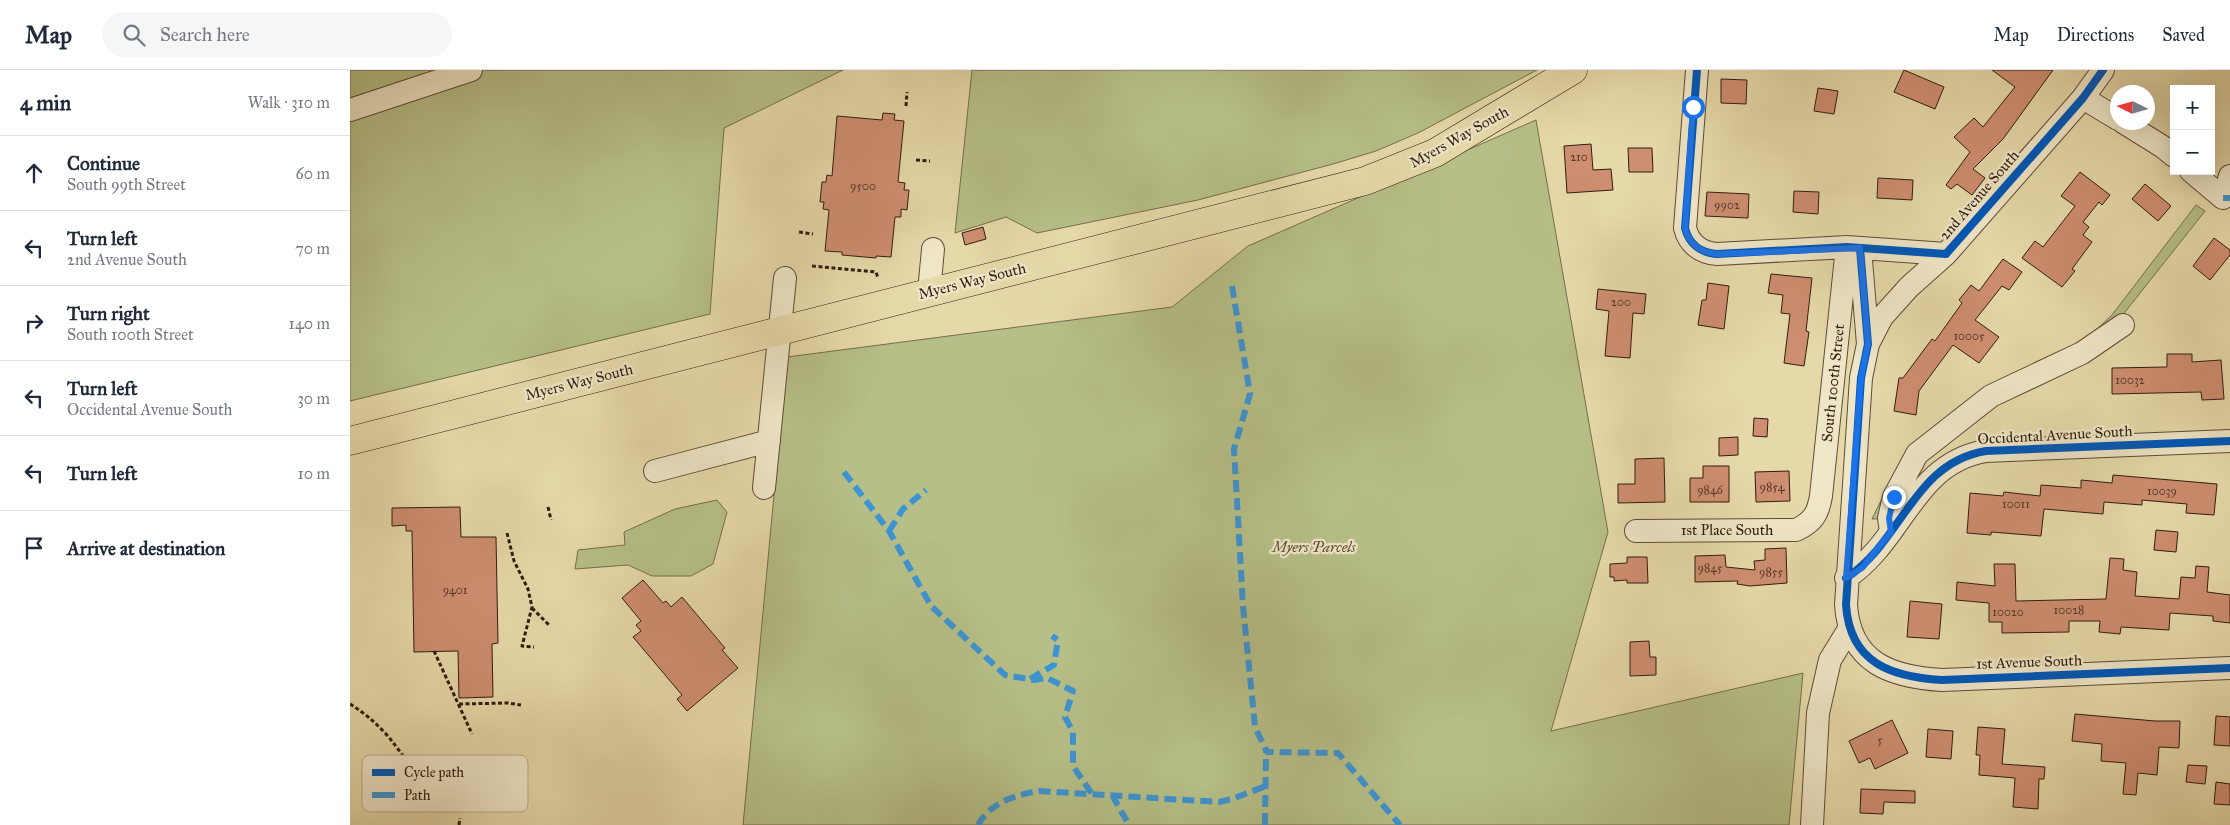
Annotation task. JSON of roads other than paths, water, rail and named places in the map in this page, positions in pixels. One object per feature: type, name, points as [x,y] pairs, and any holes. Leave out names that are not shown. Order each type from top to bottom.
[{"type":"main road","name":"Myers Way South","points":[[350,440],[1365,181],[1434,152],[1573,70]]},
{"type":"street","points":[[350,110],[470,70]]},
{"type":"street","name":"2nd Avenue South","points":[[1696,70],[1685,228],[1688,238],[1693,244],[1703,251],[1718,254],[1854,248],[1946,254],[2083,98],[2103,70]]},
{"type":"street","points":[[2083,98],[2110,114]]},
{"type":"street","points":[[2136,130],[2170,153]]},
{"type":"street","points":[[2196,175],[2223,198],[2230,176]]},
{"type":"street","name":"South 100th Street","points":[[1854,248],[1868,344]]},
{"type":"street","name":"South 100th Street","points":[[1814,518],[1821,496],[1854,248]]},
{"type":"street","points":[[929,292],[933,249]]},
{"type":"street","name":"South 100th Street","points":[[1850,629],[1847,617],[1846,578],[1861,378],[1868,344],[1882,317],[1910,287],[1946,254]]},
{"type":"street","points":[[764,488],[785,278]]},
{"type":"street","points":[[1891,532],[1889,518],[1894,497],[1917,454],[1991,396],[2082,353],[2123,325]]},
{"type":"street","points":[[655,471],[769,441]]},
{"type":"street","name":"Occidental Avenue South","points":[[1846,578],[1862,568],[1930,479],[1948,464],[1969,454],[1986,451],[2230,441]]},
{"type":"street","name":"1st Place South","points":[[1636,531],[1796,530],[1814,518]]},
{"type":"street","points":[[1812,825],[1818,713],[1830,660],[1850,629]]},
{"type":"street","name":"1st Avenue South","points":[[1850,629],[1860,649],[1876,664],[1895,672],[1926,679],[1942,680],[2230,668]]},
{"type":"park label","name":"Myers Parcels","points":[[1314,547]]}]
